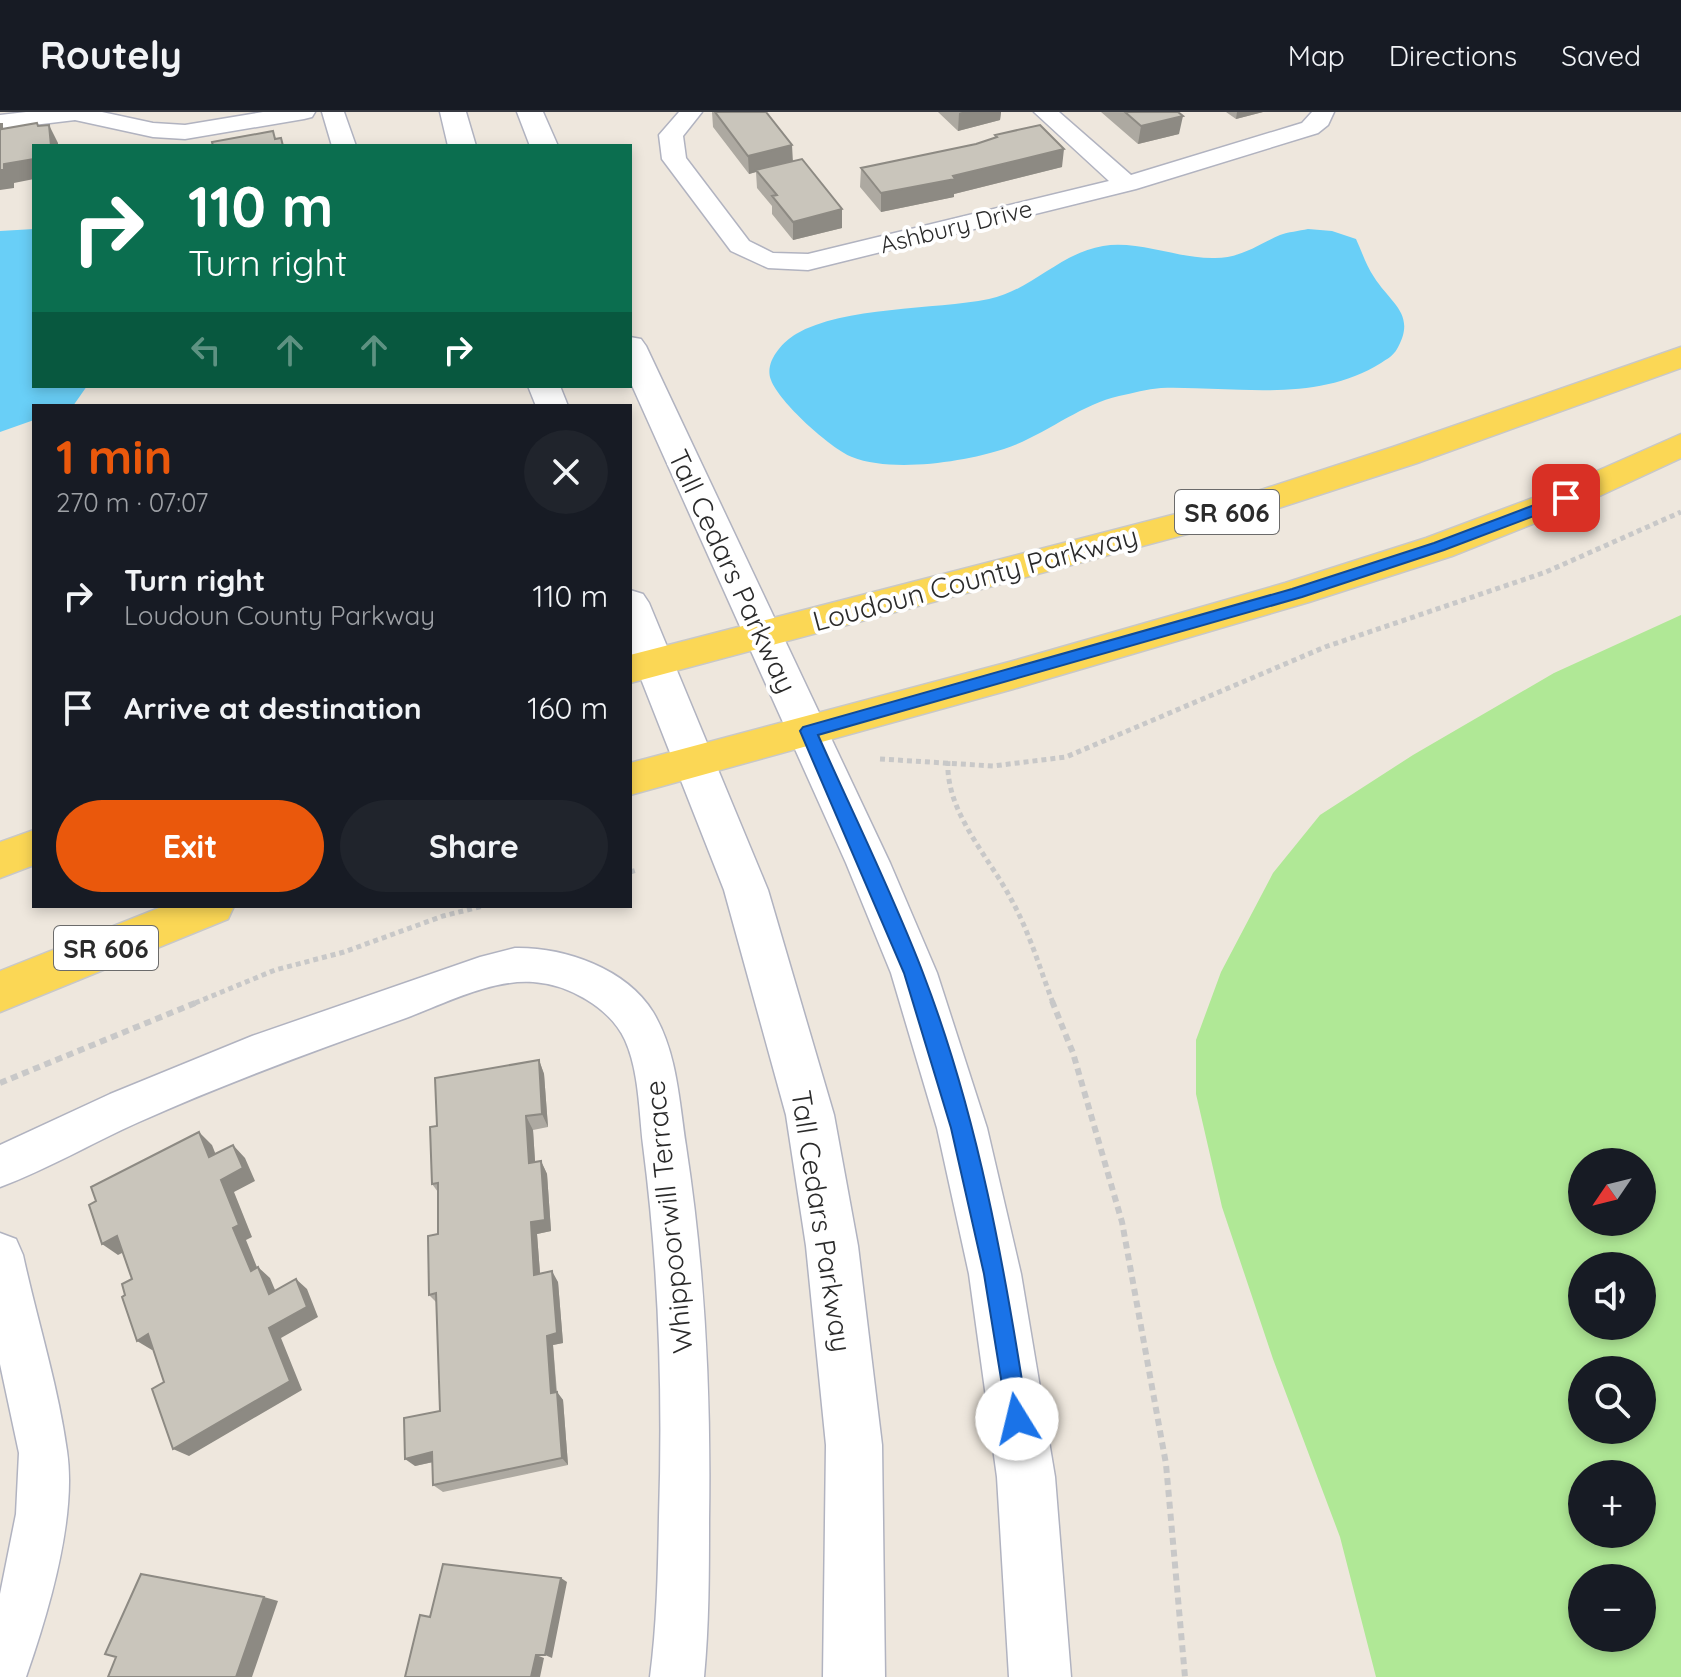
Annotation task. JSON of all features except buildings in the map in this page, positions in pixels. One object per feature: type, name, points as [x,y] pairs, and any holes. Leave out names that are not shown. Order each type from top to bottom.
[{"type":"main road","points":[[453,112],[461,144]]},
{"type":"main road","points":[[530,112],[543,144]]},
{"type":"main road","name":"Tall Cedars Parkway","points":[[632,350],[808,731],[914,973],[962,1128],[995,1274],[1026,1477],[1040,1677]]},
{"type":"main road","name":"Loudoun County Parkway","points":[[642,666],[1239,509],[1405,455],[1681,357]]},
{"type":"main road","points":[[632,778],[1310,589],[1439,547],[1566,498],[1681,445]]},
{"type":"main road","name":"Tall Cedars Parkway","points":[[632,614],[642,666],[694,761],[746,890],[810,1115],[832,1246],[854,1445],[854,1677]]},
{"type":"main road","points":[[0,860],[32,848]]},
{"type":"main road","name":"SR 606","points":[[0,992],[207,908]]},
{"type":"street","points":[[0,122],[75,113],[153,130],[185,132],[304,112]]},
{"type":"street","points":[[333,112],[343,144]]},
{"type":"street","name":"Ashbury Drive","points":[[691,112],[671,135],[670,148],[674,159],[740,246],[768,260],[808,262],[1127,184],[1310,128],[1320,120],[1323,112]]},
{"type":"street","points":[[1045,112],[1127,184]]},
{"type":"street","name":"Whippoorwill Terrace","points":[[0,1167],[125,1108],[267,1049],[492,971],[516,965],[539,965],[571,974],[598,987],[617,1001],[635,1020],[646,1040],[654,1071],[667,1159],[677,1269],[686,1466],[677,1677]]},
{"type":"street","points":[[0,1255],[43,1453],[41,1514],[26,1594],[0,1675]]},
{"type":"path","points":[[880,759],[993,766],[1029,764],[1066,757],[1325,647],[1546,572],[1681,512]]},
{"type":"path","points":[[948,761],[947,777],[953,800],[1013,902],[1073,1053],[1122,1222],[1166,1464],[1185,1677]]},
{"type":"path","points":[[0,1083],[275,970],[344,952],[443,916],[475,908]]},
{"type":"green space","points":[[1681,615],[1681,1677],[1376,1677],[1340,1537],[1273,1359],[1222,1207],[1196,1094],[1196,1040],[1221,972],[1273,873],[1320,815],[1413,755],[1554,673]]},
{"type":"water","points":[[32,229],[32,388],[86,388],[74,404],[32,404],[32,421],[0,432],[0,231]]},
{"type":"water","points":[[1308,229],[1332,231],[1356,239],[1371,272],[1403,318],[1402,337],[1390,357],[1356,376],[1329,384],[1274,390],[1145,390],[1104,400],[1004,449],[969,458],[907,465],[868,462],[843,452],[794,412],[769,374],[775,354],[785,343],[816,325],[890,310],[989,299],[1019,288],[1088,250],[1130,245],[1201,258],[1224,257],[1241,253],[1280,235]]},
{"type":"route","points":[[1017,1419],[995,1274],[962,1128],[914,973],[808,731],[1296,593],[1439,547],[1566,498]]}]
